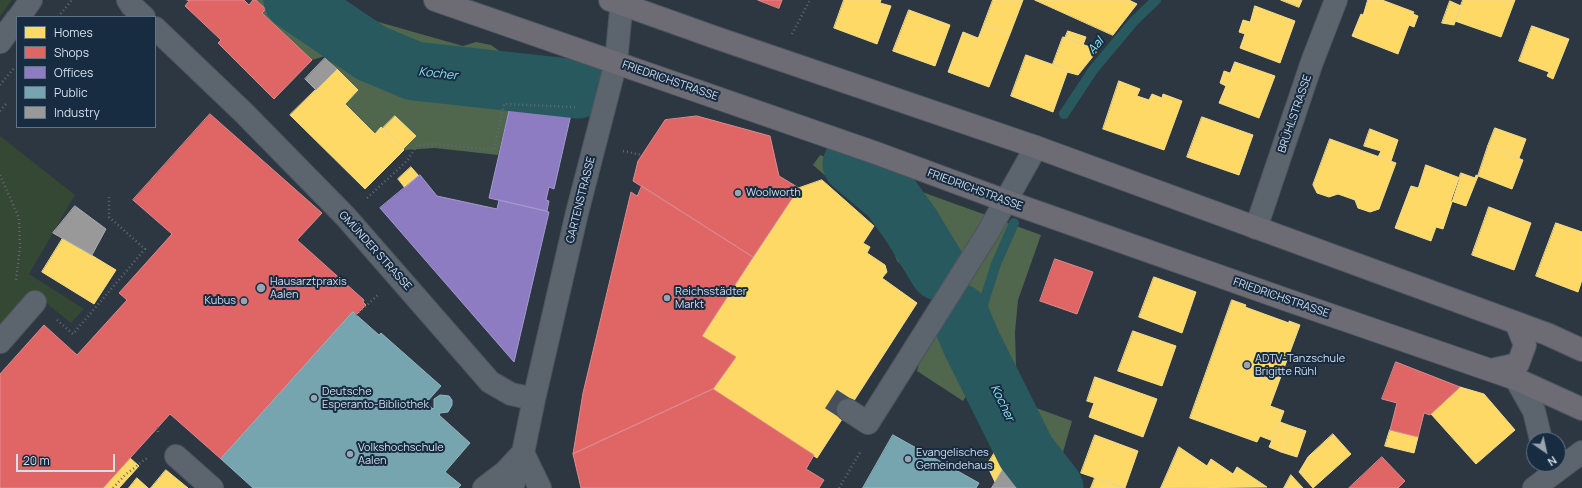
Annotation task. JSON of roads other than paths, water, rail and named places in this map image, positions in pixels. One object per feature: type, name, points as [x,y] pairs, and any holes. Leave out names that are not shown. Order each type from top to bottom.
[{"type":"main road","name":"FRIEDRICHSTRASSE","points":[[435,0],[616,62],[1006,201],[1491,370],[1516,379],[1582,409]]},
{"type":"main road","points":[[618,1],[779,60],[1036,148],[1547,334],[1582,350]]},
{"type":"main road","points":[[1491,370],[1518,364],[1526,345],[1516,323]]},
{"type":"street","points":[[20,16],[32,0]]},
{"type":"street","points":[[128,0],[143,16]]},
{"type":"street","name":"BRÜHLSTRASSE","points":[[1256,228],[1312,62],[1336,0]]},
{"type":"street","name":"GARTENSTRASSE","points":[[534,399],[577,213],[616,62],[618,1]]},
{"type":"street","points":[[0,42],[16,21]]},
{"type":"street","name":"GMÜNDER STRASSE","points":[[156,29],[244,113],[346,217],[490,382],[511,394],[534,399]]},
{"type":"street","points":[[848,410],[868,423],[987,234],[1036,148]]},
{"type":"street","points":[[0,342],[35,302]]},
{"type":"street","points":[[1516,379],[1534,411],[1539,432]]},
{"type":"street","points":[[484,488],[504,483],[523,453],[534,399]]},
{"type":"street","points":[[1534,488],[1582,452]]},
{"type":"street","points":[[523,453],[540,488]]},
{"type":"street","points":[[176,456],[212,488]]},
{"type":"street","points":[[1534,488],[1537,472]]},
{"type":"waterway","name":"Kocher","points":[[293,0],[371,53],[414,71],[578,89]]},
{"type":"waterway","name":"Aal","points":[[1064,114],[1093,70],[1134,21],[1156,0]]},
{"type":"waterway","name":"Kocher","points":[[852,164],[890,196],[911,225],[939,271]]},
{"type":"waterway","name":"Aal","points":[[971,342],[996,264],[1014,223]]},
{"type":"waterway","name":"Kocher","points":[[959,313],[971,342],[1026,452],[1054,488]]},
{"type":"tunnel","points":[[831,399],[848,410]]},
{"type":"place","name":"Woolworth","points":[[738,193]]},
{"type":"place","name":"Hausarztpraxis Aalen","points":[[261,288]]},
{"type":"place","name":"Reichsstädter Markt","points":[[667,298]]},
{"type":"place","name":"Kubus","points":[[244,301]]},
{"type":"place","name":"ADTV-Tanzschule Brigitte Rühl","points":[[1247,365]]},
{"type":"place","name":"Deutsche Esperanto-Bibliothek","points":[[314,398]]},
{"type":"place","name":"Volkshochschule Aalen","points":[[350,454]]},
{"type":"place","name":"Evangelisches Gemeindehaus","points":[[908,459]]}]
